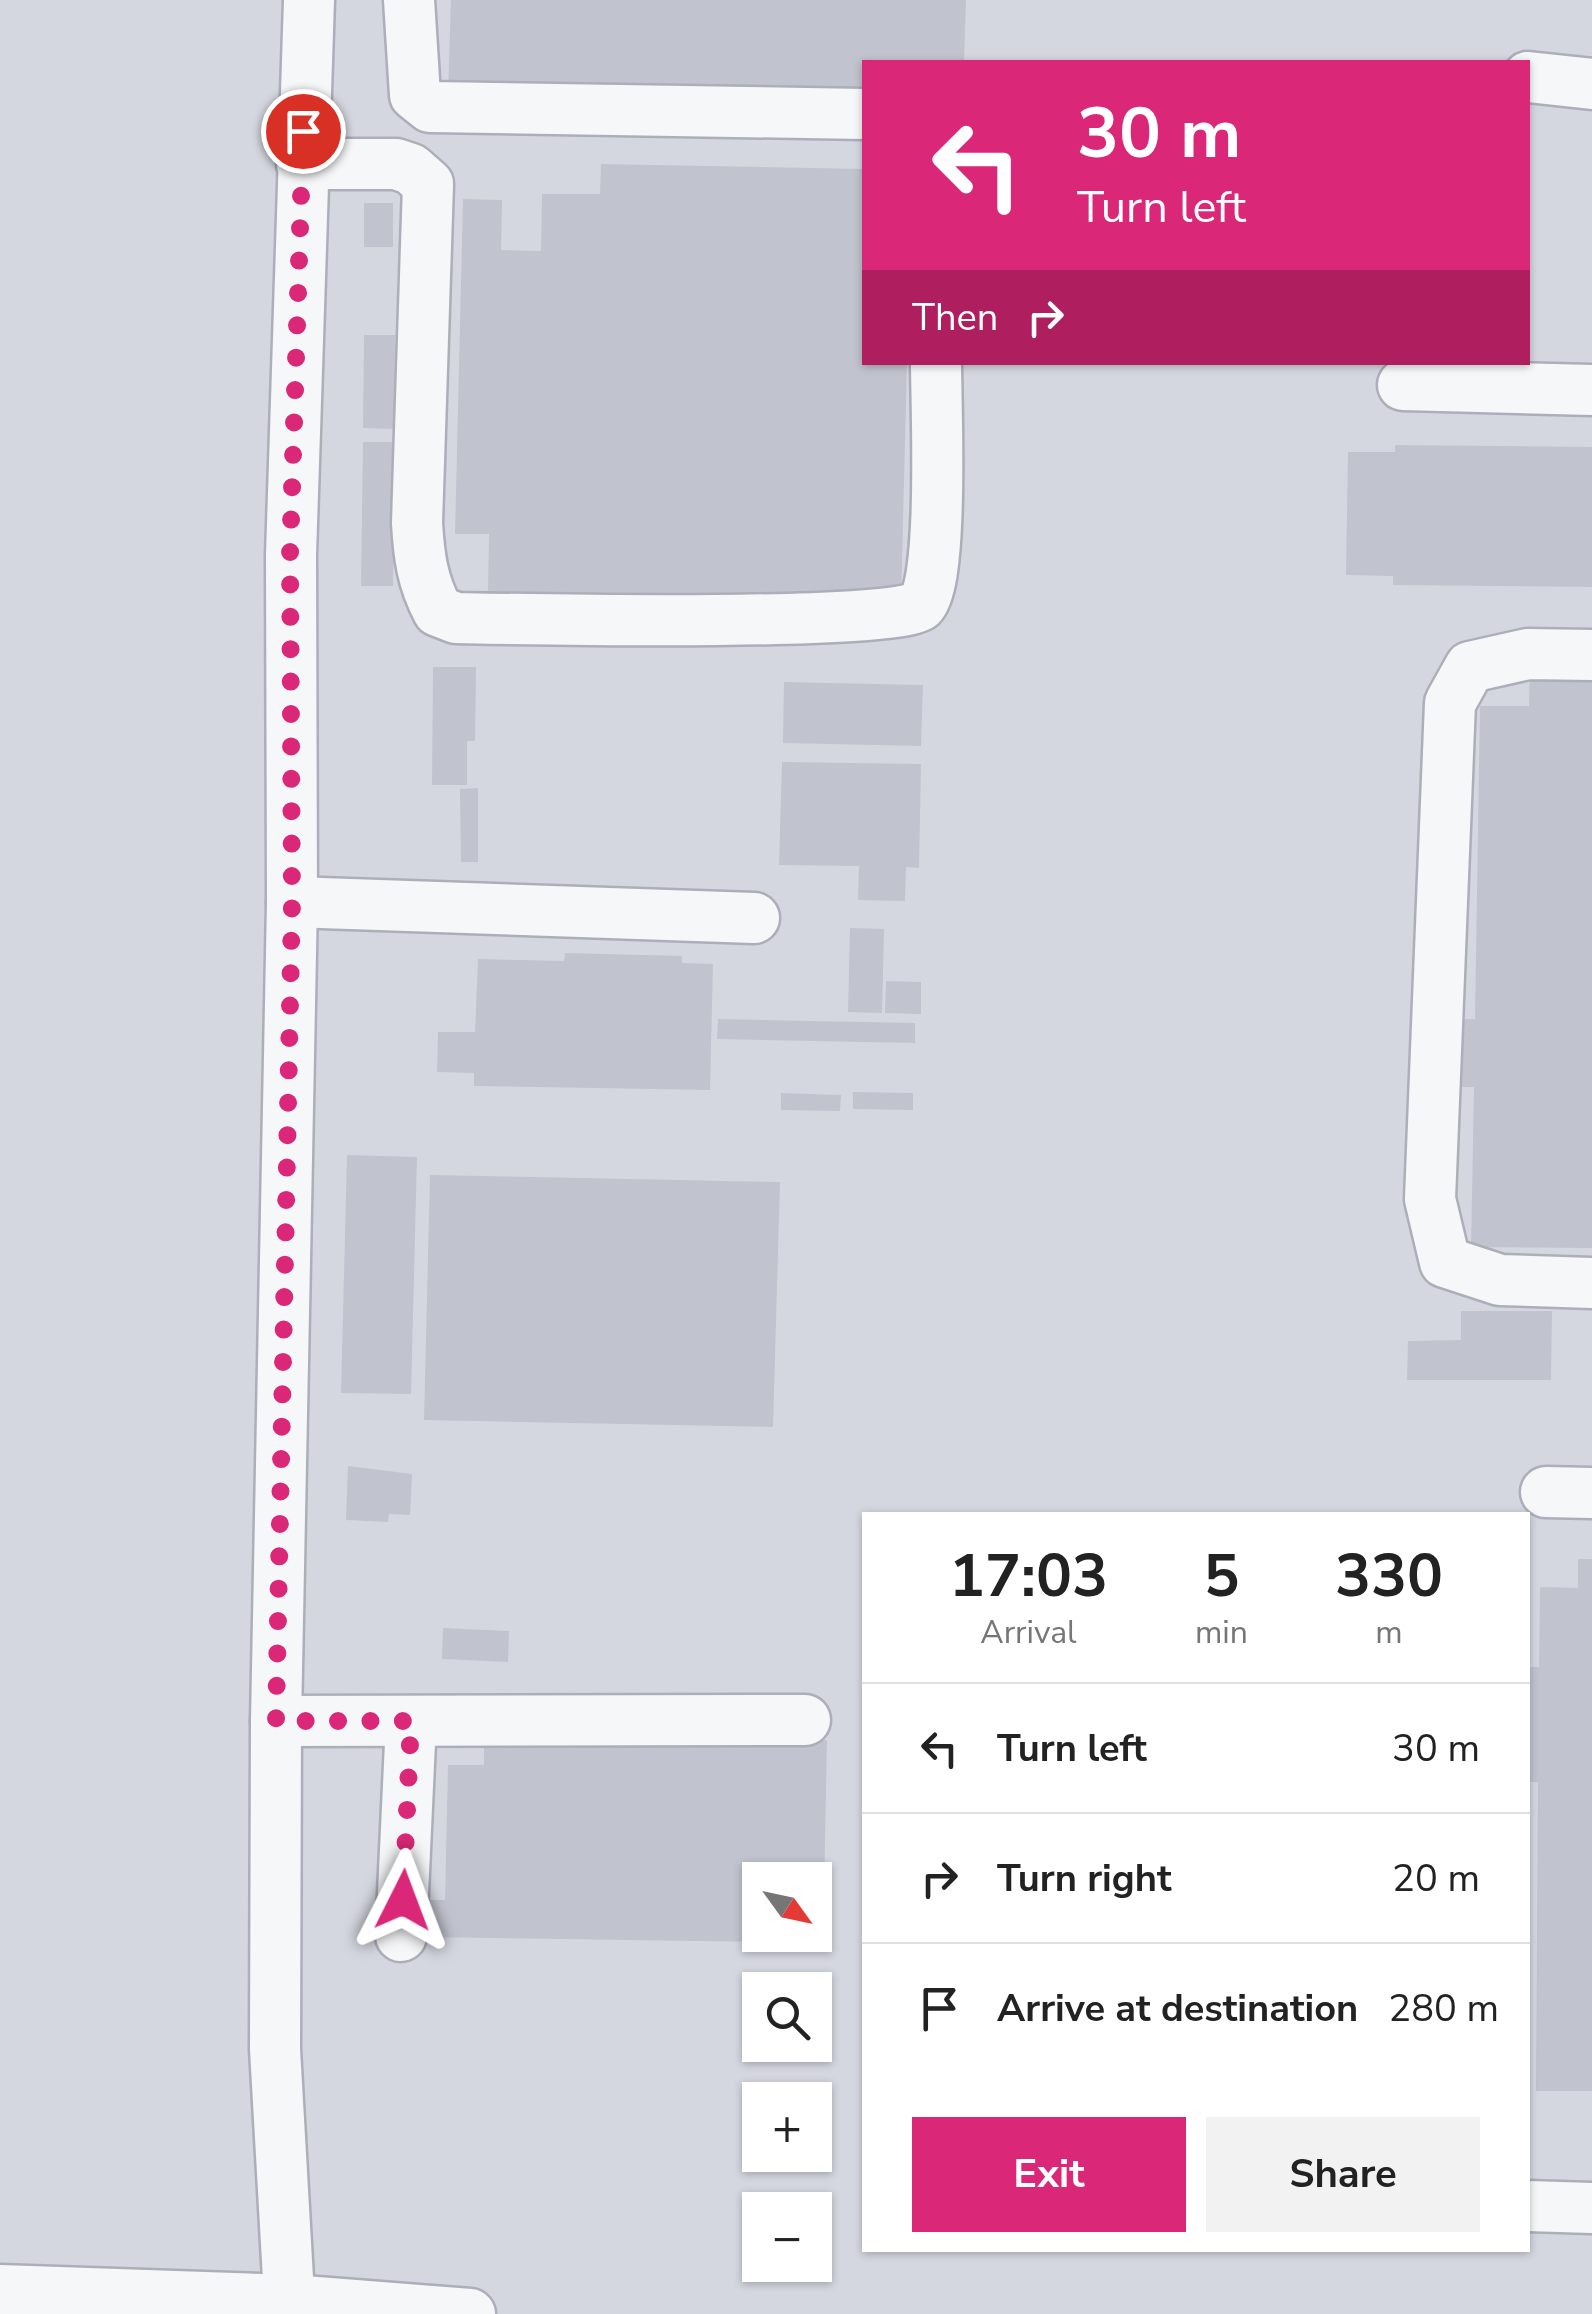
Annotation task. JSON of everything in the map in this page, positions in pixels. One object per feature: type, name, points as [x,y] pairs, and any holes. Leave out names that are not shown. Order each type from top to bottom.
[{"type":"street","points":[[290,2307],[275,2050],[276,1721],[292,902],[290,555],[309,0]]},
{"type":"street","points":[[409,0],[415,95],[430,106],[862,114]]},
{"type":"street","points":[[1530,77],[1592,84]]},
{"type":"street","points":[[302,164],[396,164],[411,169],[428,184],[417,523],[420,572],[438,611],[456,618],[834,617],[906,612],[921,605],[930,590],[935,554],[936,365]]},
{"type":"street","points":[[1433,378],[1591,390],[1592,356]]},
{"type":"street","points":[[1592,655],[1528,654],[1470,667],[1450,703],[1430,1199],[1445,1262],[1500,1280],[1592,1283]]},
{"type":"street","points":[[292,902],[754,918]]},
{"type":"street","points":[[276,1721],[805,1720]]},
{"type":"street","points":[[401,1936],[411,1721]]},
{"type":"street","points":[[1530,2206],[1592,2208]]},
{"type":"street","points":[[0,2290],[470,2314]]},
{"type":"shaded area","points":[[0,0],[1592,0],[1592,2314],[0,2314]]},
{"type":"building","points":[[451,0],[966,0],[964,60],[862,60],[862,104],[448,95]]},
{"type":"building","points":[[601,164],[862,169],[862,365],[907,365],[901,601],[488,593],[489,534],[455,534],[463,199],[502,200],[501,250],[541,251],[542,194],[600,194]]},
{"type":"building","points":[[364,203],[393,203],[393,247],[364,247]]},
{"type":"building","points":[[364,335],[395,335],[394,429],[363,428]]},
{"type":"building","points":[[363,442],[395,442],[393,586],[361,586]]},
{"type":"building","points":[[1395,445],[1592,447],[1592,587],[1393,585],[1393,576],[1346,575],[1348,452],[1395,452]]},
{"type":"building","points":[[1530,661],[1592,662],[1592,1248],[1471,1247],[1474,1087],[1446,1087],[1447,1019],[1475,1019],[1480,706],[1529,706]]},
{"type":"building","points":[[433,667],[476,667],[475,741],[467,741],[467,785],[432,785]]},
{"type":"building","points":[[784,682],[923,685],[921,746],[783,743]]},
{"type":"building","points":[[782,762],[921,764],[919,868],[906,867],[905,901],[858,900],[859,866],[779,865]]},
{"type":"building","points":[[478,788],[478,862],[461,862],[460,789]]},
{"type":"building","points":[[850,928],[884,929],[882,1013],[848,1012]]},
{"type":"building","points":[[565,953],[682,956],[682,963],[713,964],[710,1090],[474,1086],[474,1073],[437,1072],[438,1032],[475,1032],[478,959],[564,961]]},
{"type":"building","points":[[886,981],[921,982],[921,1014],[885,1013]]},
{"type":"building","points":[[718,1019],[915,1023],[915,1043],[717,1039]]},
{"type":"building","points":[[853,1092],[913,1093],[913,1110],[853,1109]]},
{"type":"building","points":[[781,1093],[841,1095],[840,1111],[781,1110]]},
{"type":"building","points":[[347,1155],[417,1157],[411,1394],[341,1393]]},
{"type":"building","points":[[430,1175],[780,1182],[773,1427],[424,1420]]},
{"type":"building","points":[[1461,1311],[1552,1311],[1551,1380],[1407,1380],[1408,1341],[1461,1340]]},
{"type":"building","points":[[348,1466],[412,1474],[410,1515],[389,1514],[388,1522],[346,1520]]},
{"type":"building","points":[[1578,1559],[1592,1559],[1592,2091],[1536,2091],[1538,1782],[1530,1782],[1530,1667],[1539,1667],[1540,1587],[1578,1588]]},
{"type":"building","points":[[443,1628],[509,1631],[508,1662],[442,1659]]},
{"type":"building","points":[[484,1735],[827,1740],[825,1862],[742,1862],[742,1942],[424,1937],[425,1900],[445,1900],[448,1765],[484,1765]]},
{"type":"route","points":[[303,131],[290,555],[292,902],[276,1721],[411,1721],[403,1900]]}]
